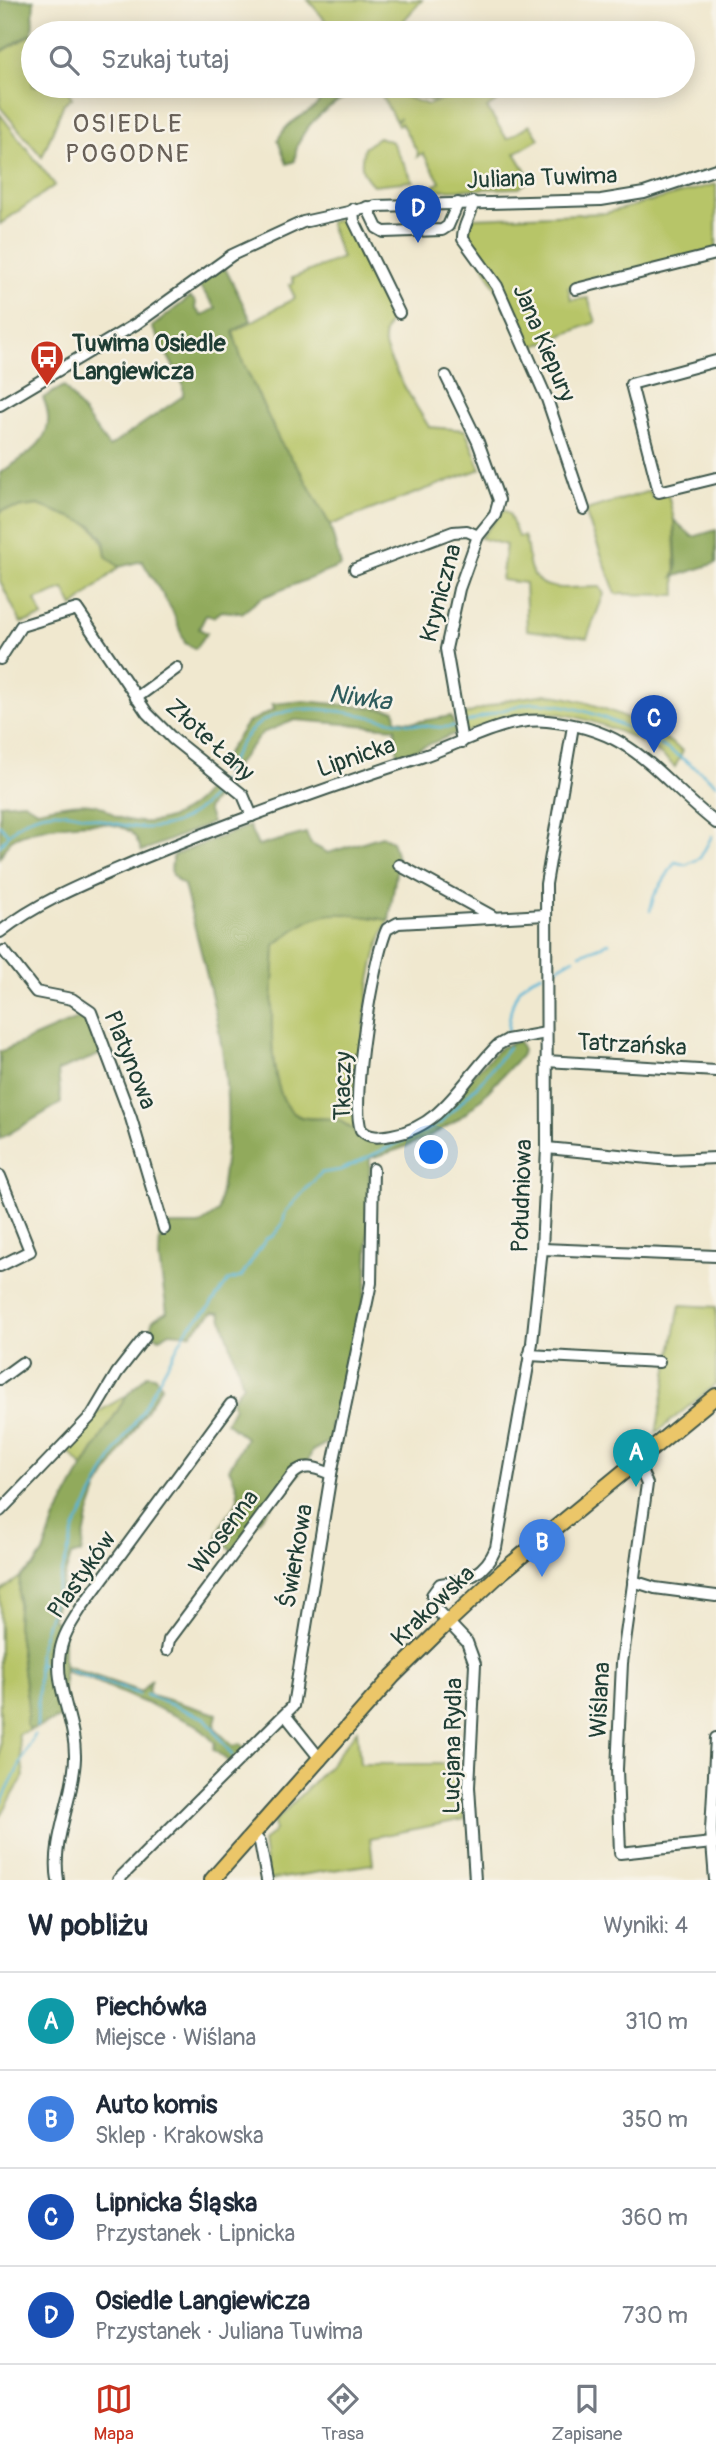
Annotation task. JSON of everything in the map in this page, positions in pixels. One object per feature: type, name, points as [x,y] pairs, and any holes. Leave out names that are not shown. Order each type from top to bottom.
[{"type":"main road","name":"Krakowska","points":[[212,1880],[393,1676],[448,1622],[503,1571],[716,1396]]},
{"type":"street","name":"Juliana Tuwima","points":[[0,405],[121,334],[211,268],[251,244],[295,225],[367,207],[601,200],[643,193],[716,169]]},
{"type":"street","name":"Jana Kiepury","points":[[473,202],[472,211],[464,225],[463,239],[497,286],[547,399],[584,509]]},
{"type":"street","points":[[367,207],[377,228],[384,232],[442,230],[448,226],[458,203]]},
{"type":"street","points":[[353,209],[354,221],[399,313]]},
{"type":"street","points":[[576,289],[716,254]]},
{"type":"street","points":[[716,361],[631,384],[659,492],[716,478]]},
{"type":"street","name":"Kryniczna","points":[[446,376],[498,493],[498,510],[478,536],[459,589],[446,649],[462,742]]},
{"type":"street","name":"Kryniczna","points":[[355,569],[453,533],[467,531],[478,536]]},
{"type":"street","name":"Złote Łany","points":[[0,659],[21,626],[77,609],[136,698],[173,738],[243,795],[252,816]]},
{"type":"street","name":"Złote Łany","points":[[136,698],[177,668]]},
{"type":"street","name":"Lipnicka","points":[[0,932],[50,899],[252,816],[520,722],[547,721],[573,726],[620,742],[647,758],[716,823]]},
{"type":"street","name":"Południowa","points":[[448,1622],[432,1602],[434,1589],[440,1584],[459,1582],[475,1576],[492,1559],[496,1548],[529,1355],[542,1249],[547,1148],[545,915],[550,852],[573,726]]},
{"type":"street","points":[[399,864],[495,918]]},
{"type":"street","name":"Tkaczy","points":[[545,915],[398,923],[387,929],[374,979],[361,1068],[361,1130],[379,1137],[417,1128],[449,1104],[498,1045],[507,1040],[546,1033]]},
{"type":"street","name":"Platynowa","points":[[1,951],[36,992],[72,999],[91,1012],[131,1118],[164,1229]]},
{"type":"street","name":"Tatrzańska","points":[[546,1061],[716,1071]]},
{"type":"street","points":[[547,1148],[670,1160],[716,1158]]},
{"type":"street","name":"Świerkowa","points":[[118,1880],[286,1716],[296,1696],[302,1637],[331,1474],[371,1283],[373,1169]]},
{"type":"street","points":[[0,1176],[30,1251],[0,1266]]},
{"type":"street","points":[[542,1249],[716,1256]]},
{"type":"street","points":[[1,1508],[92,1415],[117,1373],[145,1337]]},
{"type":"street","points":[[529,1355],[659,1362]]},
{"type":"street","points":[[0,1379],[22,1363]]},
{"type":"street","name":"Plastyków","points":[[58,1880],[57,1854],[75,1758],[71,1720],[59,1678],[62,1641],[81,1608],[231,1404]]},
{"type":"street","name":"Wiślana","points":[[637,1461],[647,1484],[622,1663],[617,1769],[620,1853],[712,1843]]},
{"type":"street","name":"Wiosenna","points":[[167,1650],[169,1640],[293,1474],[303,1467],[331,1474]]},
{"type":"street","points":[[633,1581],[655,1588],[716,1596]]},
{"type":"street","name":"Lucjana Rydla","points":[[448,1622],[467,1642],[475,1664],[469,1787],[475,1880]]},
{"type":"street","points":[[286,1716],[321,1760]]},
{"type":"street","points":[[715,1880],[712,1843],[716,1738]]},
{"type":"street","points":[[253,1834],[260,1842],[267,1880]]},
{"type":"green space","points":[[0,0],[34,0],[33,21],[21,21],[21,40],[0,52]]},
{"type":"green space","points":[[308,0],[422,0],[405,21],[326,21]]},
{"type":"green space","points":[[21,41],[21,98],[72,98],[64,103],[42,157],[0,107],[0,53]]},
{"type":"green space","points":[[322,98],[344,98],[312,122],[300,140],[295,161],[287,164],[278,140],[292,122],[316,106]]},
{"type":"green space","points":[[383,98],[408,98],[428,105],[446,98],[501,98],[487,108],[507,139],[530,125],[539,139],[515,153],[531,179],[519,188],[437,190],[434,186],[440,182],[423,153],[417,157],[418,153],[401,123],[398,125],[396,121],[401,118],[395,120]]},
{"type":"green space","points":[[0,114],[55,185],[0,224]]},
{"type":"green space","points":[[379,137],[392,142],[413,181],[373,185],[369,180],[362,168],[364,148]]},
{"type":"green space","points":[[716,184],[716,249],[568,287],[571,300],[588,298],[596,322],[528,349],[469,238],[469,227],[473,218],[606,213]]},
{"type":"green space","points":[[349,218],[382,282],[393,315],[385,331],[384,341],[396,372],[429,427],[465,430],[481,469],[330,525],[301,472],[280,442],[241,358],[233,332],[295,298],[289,285],[294,283],[292,278],[342,258],[329,222]]},
{"type":"green space","points":[[224,266],[251,320],[233,332],[241,358],[280,442],[301,472],[330,525],[341,566],[261,598],[242,613],[222,611],[213,617],[206,615],[199,629],[207,633],[195,649],[185,643],[172,610],[142,561],[119,567],[106,556],[104,539],[92,525],[38,505],[3,510],[0,513],[0,473],[40,443],[48,423],[48,412],[43,398],[64,386],[109,447],[183,396],[183,384],[152,327],[190,297],[196,302],[195,308],[202,316],[216,308],[197,283]]},
{"type":"green space","points":[[650,491],[652,498],[668,494],[674,520],[676,595],[616,594],[586,514],[589,509]]},
{"type":"green space","points":[[38,505],[72,516],[91,526],[103,543],[106,556],[119,567],[73,607],[64,589],[35,600],[43,617],[21,623],[0,581],[0,513],[3,510]]},
{"type":"green space","points":[[504,510],[509,513],[518,537],[524,536],[529,563],[539,581],[557,588],[600,587],[604,594],[587,638],[527,630],[525,583],[501,580],[506,545],[480,538]]},
{"type":"green space","points":[[674,520],[693,537],[716,530],[716,563],[673,577],[677,569]]},
{"type":"green space","points":[[547,694],[619,714],[683,751],[675,767],[645,745],[606,726],[564,715],[544,713],[510,716],[464,733],[461,716],[507,700]]},
{"type":"green space","points":[[304,701],[395,710],[396,720],[415,722],[451,716],[457,733],[398,757],[395,728],[295,720],[262,733],[229,774],[218,766],[247,723],[275,709],[272,704]]},
{"type":"green space","points":[[213,781],[223,787],[207,809],[212,823],[142,851],[134,836],[126,829],[115,825],[86,823],[23,834],[9,843],[0,857],[0,804],[24,802],[37,810],[86,804],[102,807],[115,816],[130,820],[158,821],[195,803]]},
{"type":"green space","points":[[249,826],[258,846],[306,833],[311,844],[328,853],[382,836],[392,841],[398,860],[389,920],[354,915],[328,915],[304,924],[275,945],[272,1010],[274,1063],[278,1086],[286,1104],[298,1116],[335,1119],[366,1140],[414,1133],[501,1047],[519,1041],[523,1050],[521,1056],[482,1098],[454,1122],[413,1144],[370,1158],[367,1281],[342,1414],[332,1420],[330,1427],[338,1437],[312,1451],[307,1464],[233,1551],[217,1537],[238,1500],[238,1492],[229,1469],[246,1438],[226,1422],[234,1407],[232,1400],[243,1384],[220,1313],[213,1312],[190,1334],[170,1332],[160,1338],[152,1334],[151,1326],[156,1318],[167,1312],[159,1259],[160,1235],[169,1225],[199,1225],[218,1212],[227,1138],[225,1074],[215,1010],[184,885],[173,876],[171,865],[174,855]]},
{"type":"green space","points":[[334,912],[389,920],[380,942],[368,995],[359,1135],[336,1120],[299,1116],[287,1105],[279,1087],[274,1064],[272,1010],[275,945],[304,921]]},
{"type":"green space","points":[[88,1014],[104,1053],[58,1071],[61,1103],[0,1139],[0,1052]]},
{"type":"green space","points":[[680,1305],[716,1307],[716,1384],[656,1433]]},
{"type":"green space","points":[[147,1375],[154,1376],[162,1385],[98,1488],[88,1517],[81,1553],[71,1556],[52,1618],[64,1629],[64,1716],[31,1730],[26,1725],[28,1706],[17,1625],[20,1577],[34,1566],[43,1553],[55,1519],[77,1478],[127,1395]]},
{"type":"green space","points":[[127,1395],[83,1467],[64,1447],[98,1412]]},
{"type":"green space","points":[[20,1577],[17,1625],[28,1706],[26,1725],[31,1730],[18,1734],[24,1776],[0,1817],[0,1592]]},
{"type":"green space","points":[[66,1666],[141,1692],[152,1679],[148,1691],[151,1695],[217,1714],[214,1728],[233,1746],[240,1744],[245,1749],[229,1762],[213,1749],[215,1743],[197,1725],[85,1677],[66,1672]]},
{"type":"green space","points":[[357,1730],[360,1764],[464,1764],[465,1819],[370,1838],[373,1864],[268,1880],[263,1842],[275,1830],[274,1822],[328,1767]]},
{"type":"waterway","name":"Niwka","points":[[461,724],[525,704],[556,704],[605,718],[630,729],[678,756],[716,784]]},
{"type":"waterway","name":"Niwka","points":[[224,775],[237,749],[256,726],[273,716],[291,711],[332,710],[428,726],[454,726]]},
{"type":"waterway","name":"Niwka","points":[[0,846],[20,824],[41,814],[63,812],[135,827],[160,827],[184,819],[195,812],[210,798],[221,781]]},
{"type":"waterway","points":[[0,825],[7,833]]},
{"type":"waterway","points":[[650,911],[654,896],[675,862],[686,865],[700,858],[712,836]]},
{"type":"waterway","points":[[580,954],[609,943]]},
{"type":"waterway","points":[[553,970],[574,958]]},
{"type":"waterway","points":[[508,1031],[510,1012],[520,989],[542,974]]},
{"type":"waterway","points":[[37,1727],[39,1651],[75,1528],[116,1450],[141,1413],[187,1329],[208,1309],[228,1281],[241,1277],[266,1239],[273,1236],[282,1225],[286,1211],[321,1173],[341,1170],[440,1123],[481,1082],[509,1047]]},
{"type":"waterway","points":[[38,1664],[55,1667]]},
{"type":"waterway","points":[[67,1670],[139,1694]]},
{"type":"waterway","points":[[146,1695],[205,1718],[232,1755]]},
{"type":"waterway","points":[[0,1805],[35,1734]]},
{"type":"place","name":"Osiedle Langiewicza","points":[[418,243]]},
{"type":"place","name":"Tuwima Osiedle Langiewicza","points":[[47,387]]},
{"type":"place","name":"Lipnicka Śląska","points":[[654,753]]},
{"type":"place","name":"Piechówka","points":[[636,1487]]},
{"type":"place","name":"Auto komis","points":[[542,1577]]},
{"type":"district","name":"OSIEDLE POGODNE","points":[[128,139]]}]
